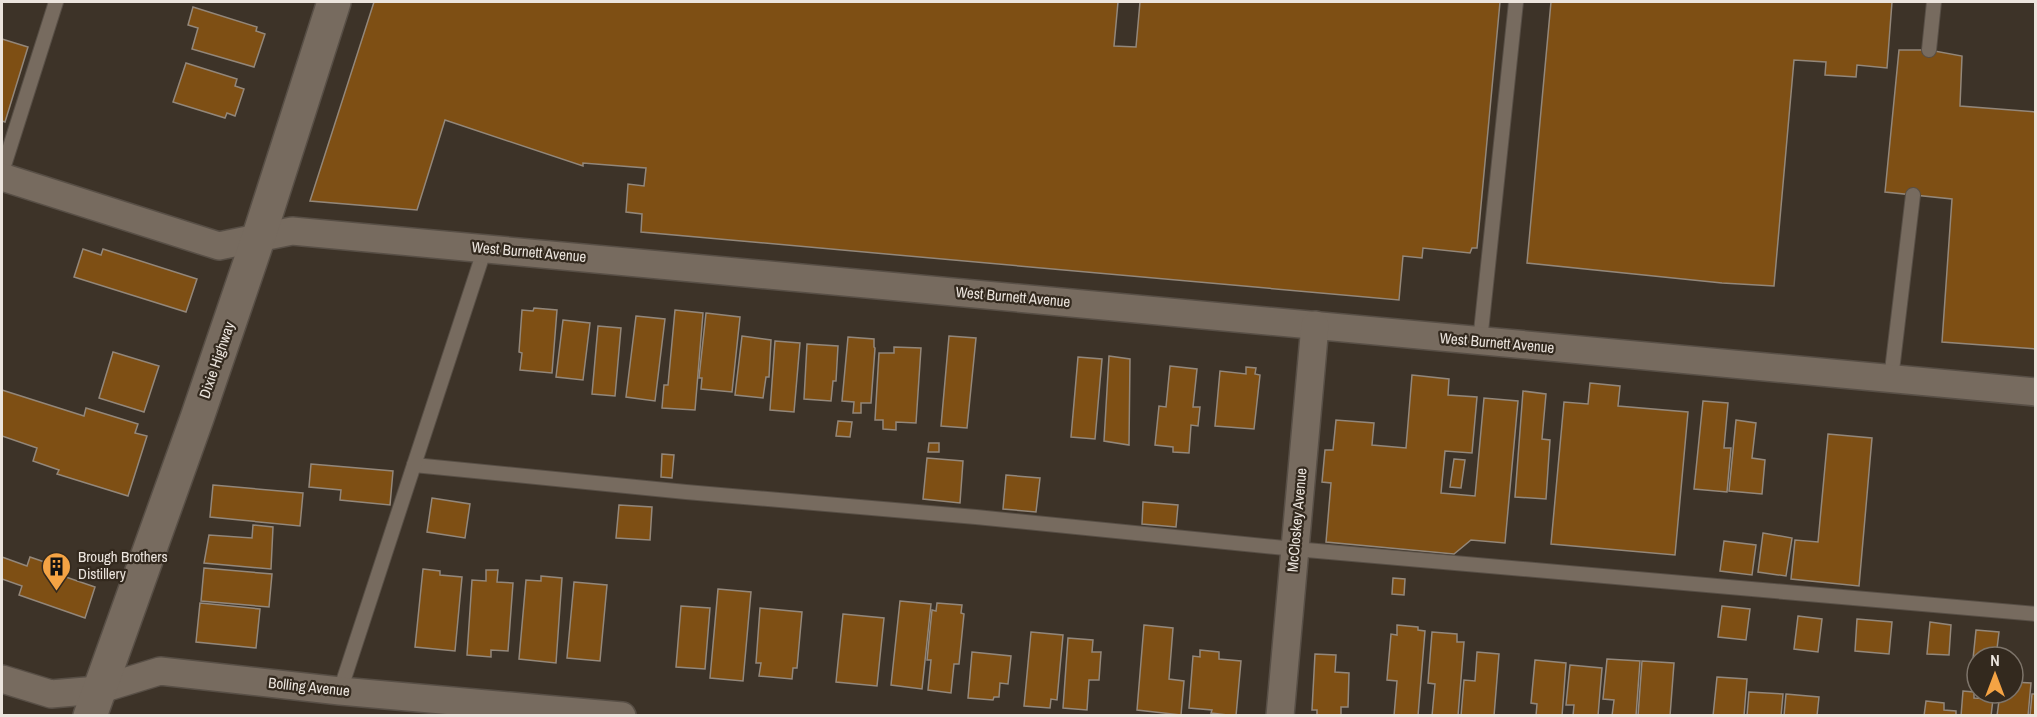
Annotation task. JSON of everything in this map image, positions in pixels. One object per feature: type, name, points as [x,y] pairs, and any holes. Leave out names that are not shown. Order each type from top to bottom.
[{"type":"street","name":"Dixie Highway","points":[[94,703],[197,418],[334,2]]},
{"type":"street","name":"West Burnett Avenue","points":[[2,177],[219,246],[292,231],[2036,392]]},
{"type":"street","name":"McCloskey Avenue","points":[[1280,716],[1315,325]]},
{"type":"street","name":"Bolling Avenue","points":[[2,679],[51,694],[94,703],[160,671],[565,713],[622,716]]},
{"type":"lane","points":[[2,172],[56,2]]},
{"type":"lane","points":[[1479,341],[1516,2]]},
{"type":"lane","points":[[1929,50],[1934,2]]},
{"type":"lane","points":[[1891,379],[1913,195]]},
{"type":"lane","points":[[340,691],[485,248]]},
{"type":"lane","points":[[414,465],[1295,549],[2036,614]]},
{"type":"building","points":[[374,2],[1118,2],[1114,46],[1136,47],[1140,2],[1500,2],[1477,248],[1472,248],[1470,253],[1423,248],[1422,258],[1403,256],[1399,300],[641,232],[642,214],[626,212],[628,184],[644,186],[646,168],[583,163],[583,166],[445,120],[417,210],[310,201]]},
{"type":"building","points":[[1551,2],[1892,2],[1887,68],[1857,65],[1856,77],[1825,75],[1826,62],[1794,60],[1774,286],[1722,283],[1527,263]]},
{"type":"building","points":[[193,7],[257,27],[256,31],[265,34],[254,67],[192,49],[198,28],[188,25]]},
{"type":"building","points":[[2,39],[28,47],[5,122],[2,121]]},
{"type":"building","points":[[1899,50],[1929,50],[1962,56],[1960,106],[2036,112],[2036,349],[1942,342],[1952,199],[1885,192]]},
{"type":"building","points":[[186,63],[237,79],[235,86],[244,89],[235,116],[227,113],[225,118],[173,102]]},
{"type":"building","points":[[83,249],[101,255],[103,249],[197,279],[186,312],[74,277]]},
{"type":"building","points":[[534,308],[557,310],[552,373],[520,370],[522,310],[533,311]]},
{"type":"building","points":[[675,310],[703,313],[695,410],[662,408],[664,385],[668,385]]},
{"type":"building","points":[[706,313],[740,317],[732,392],[701,389],[702,378],[699,378]]},
{"type":"building","points":[[636,316],[665,319],[655,401],[626,397]]},
{"type":"building","points":[[563,320],[590,323],[583,380],[556,377]]},
{"type":"building","points":[[598,326],[621,328],[615,396],[592,394]]},
{"type":"building","points":[[742,336],[771,340],[769,377],[766,377],[763,398],[735,395]]},
{"type":"building","points":[[949,336],[976,338],[967,428],[941,426]]},
{"type":"building","points":[[848,337],[874,339],[871,403],[861,403],[861,413],[853,413],[854,402],[842,401]]},
{"type":"building","points":[[775,341],[800,343],[794,412],[770,410]]},
{"type":"building","points":[[807,344],[838,346],[836,381],[833,381],[831,401],[804,399]]},
{"type":"building","points":[[894,347],[921,348],[916,423],[896,422],[896,430],[883,429],[883,420],[875,420],[879,353],[894,353]]},
{"type":"building","points":[[113,352],[159,366],[144,412],[99,398]]},
{"type":"building","points":[[1109,356],[1130,359],[1129,445],[1104,441]]},
{"type":"building","points":[[1078,357],[1102,359],[1095,439],[1071,437]]},
{"type":"building","points":[[1170,366],[1197,369],[1193,407],[1200,407],[1198,426],[1191,425],[1189,453],[1173,452],[1173,447],[1155,445],[1159,406],[1166,407]]},
{"type":"building","points":[[1246,367],[1256,368],[1255,374],[1260,375],[1254,429],[1215,426],[1220,371],[1246,374]]},
{"type":"building","points":[[1412,375],[1449,379],[1448,395],[1477,397],[1472,453],[1445,451],[1441,493],[1475,496],[1484,398],[1518,401],[1505,543],[1471,540],[1454,554],[1326,542],[1331,483],[1322,482],[1325,450],[1333,450],[1336,420],[1374,423],[1372,445],[1406,448]]},
{"type":"building","points":[[1590,383],[1620,386],[1618,406],[1688,412],[1675,555],[1551,544],[1564,402],[1588,404]]},
{"type":"building","points":[[2,390],[84,416],[86,408],[138,424],[135,433],[147,436],[128,496],[57,474],[59,470],[33,461],[37,448],[2,436]]},
{"type":"building","points":[[1523,391],[1546,394],[1542,439],[1550,440],[1546,499],[1515,497]]},
{"type":"building","points":[[1703,401],[1728,403],[1724,448],[1731,448],[1727,492],[1694,489]]},
{"type":"building","points":[[1736,420],[1756,423],[1752,458],[1765,460],[1762,494],[1729,491]]},
{"type":"building","points":[[838,421],[852,422],[850,437],[836,436]]},
{"type":"building","points":[[1828,434],[1872,438],[1859,586],[1791,579],[1795,540],[1818,542]]},
{"type":"building","points":[[929,443],[939,443],[939,452],[928,452]]},
{"type":"building","points":[[662,454],[674,455],[672,478],[661,477]]},
{"type":"building","points":[[927,458],[963,461],[960,503],[923,499]]},
{"type":"building","points":[[1454,459],[1465,460],[1461,488],[1450,487]]},
{"type":"building","points":[[311,464],[393,471],[390,505],[340,500],[341,490],[309,487]]},
{"type":"building","points":[[1006,475],[1040,478],[1036,512],[1003,509]]},
{"type":"building","points":[[213,485],[303,493],[300,526],[210,517]]},
{"type":"building","points":[[432,498],[470,504],[465,538],[427,532]]},
{"type":"building","points":[[1143,502],[1178,505],[1176,527],[1142,524]]},
{"type":"building","points":[[619,505],[652,507],[650,540],[616,538]]},
{"type":"building","points":[[253,525],[273,527],[271,569],[204,563],[209,535],[252,538]]},
{"type":"building","points":[[1763,533],[1792,538],[1786,576],[1758,572]]},
{"type":"building","points":[[1724,541],[1756,545],[1752,575],[1720,571]]},
{"type":"building","name":"Brough Brothers Distillery","points":[[2,557],[27,566],[30,557],[62,568],[60,575],[95,587],[85,618],[19,595],[22,586],[2,579]]},
{"type":"building","points":[[204,568],[272,574],[269,607],[201,601]]},
{"type":"building","points":[[423,569],[440,571],[440,575],[462,577],[455,651],[415,647]]},
{"type":"building","points":[[486,570],[498,570],[497,582],[513,583],[508,651],[491,650],[491,657],[467,655],[472,580],[486,581]]},
{"type":"building","points":[[541,576],[562,578],[556,663],[519,659],[526,580],[541,581]]},
{"type":"building","points":[[1393,578],[1405,579],[1404,595],[1392,594]]},
{"type":"building","points":[[574,582],[607,585],[600,661],[567,658]]},
{"type":"building","points":[[718,589],[751,592],[743,681],[710,678]]},
{"type":"building","points":[[900,601],[931,604],[922,689],[891,685]]},
{"type":"building","points":[[200,603],[260,609],[256,648],[196,642]]},
{"type":"building","points":[[937,603],[962,605],[961,613],[964,614],[959,664],[954,664],[951,693],[928,690],[931,660],[927,660],[932,610],[936,611]]},
{"type":"building","points":[[681,606],[710,608],[705,669],[676,667]]},
{"type":"building","points":[[1722,606],[1750,609],[1746,640],[1718,637]]},
{"type":"building","points":[[760,608],[802,612],[797,668],[793,668],[792,679],[759,676],[761,663],[756,663]]},
{"type":"building","points":[[843,614],[884,618],[877,686],[836,682]]},
{"type":"building","points":[[1798,616],[1822,619],[1818,652],[1794,649]]},
{"type":"building","points":[[1857,619],[1892,622],[1889,654],[1855,651]]},
{"type":"building","points":[[1930,622],[1951,625],[1949,655],[1927,654]]},
{"type":"building","points":[[1144,625],[1173,628],[1169,679],[1184,681],[1181,715],[1137,710]]},
{"type":"building","points":[[1397,625],[1418,627],[1418,630],[1425,631],[1418,716],[1394,716],[1397,681],[1387,680],[1391,634],[1397,635]]},
{"type":"building","points":[[1976,630],[1999,632],[1997,645],[1974,645]]},
{"type":"building","points":[[1031,632],[1063,635],[1057,700],[1051,699],[1050,708],[1024,706]]},
{"type":"building","points":[[1432,632],[1457,634],[1457,642],[1464,642],[1458,716],[1432,716],[1435,684],[1428,683]]},
{"type":"building","points":[[1068,638],[1093,640],[1092,652],[1101,652],[1099,680],[1089,680],[1087,710],[1063,708]]},
{"type":"building","points":[[1200,650],[1219,652],[1219,659],[1241,661],[1236,716],[1211,713],[1212,710],[1189,708],[1193,656],[1200,657]]},
{"type":"building","points":[[972,652],[1011,656],[1008,684],[1000,683],[999,697],[994,697],[993,700],[968,698]]},
{"type":"building","points":[[1477,652],[1499,654],[1494,716],[1461,716],[1464,680],[1475,681]]},
{"type":"building","points":[[1315,654],[1336,655],[1335,672],[1349,673],[1348,707],[1341,707],[1341,716],[1317,716],[1317,710],[1312,710]]},
{"type":"building","points":[[1607,659],[1640,661],[1636,716],[1612,716],[1614,700],[1603,699]]},
{"type":"building","points":[[1535,660],[1566,663],[1562,716],[1536,716],[1537,704],[1531,703]]},
{"type":"building","points":[[1642,661],[1674,663],[1670,716],[1638,716]]},
{"type":"building","points":[[1570,665],[1602,668],[1598,716],[1573,716],[1574,705],[1566,705]]},
{"type":"building","points":[[1717,677],[1747,679],[1744,716],[1713,716]]},
{"type":"building","points":[[2025,683],[2031,683],[2028,716],[1997,716],[1998,705],[2025,705]]},
{"type":"building","points":[[1963,691],[1965,691],[1965,705],[1992,705],[1991,716],[1961,716]]},
{"type":"building","points":[[1749,692],[1783,694],[1781,716],[1747,716]]},
{"type":"building","points":[[1786,694],[1819,697],[1817,716],[1784,716]]},
{"type":"building","points":[[2032,694],[2036,694],[2036,716],[2030,716]]},
{"type":"building","points":[[1926,701],[1944,703],[1944,710],[1956,711],[1956,716],[1924,716]]},
{"type":"place","name":"Brough Brothers Distillery","points":[[57,592]]}]
